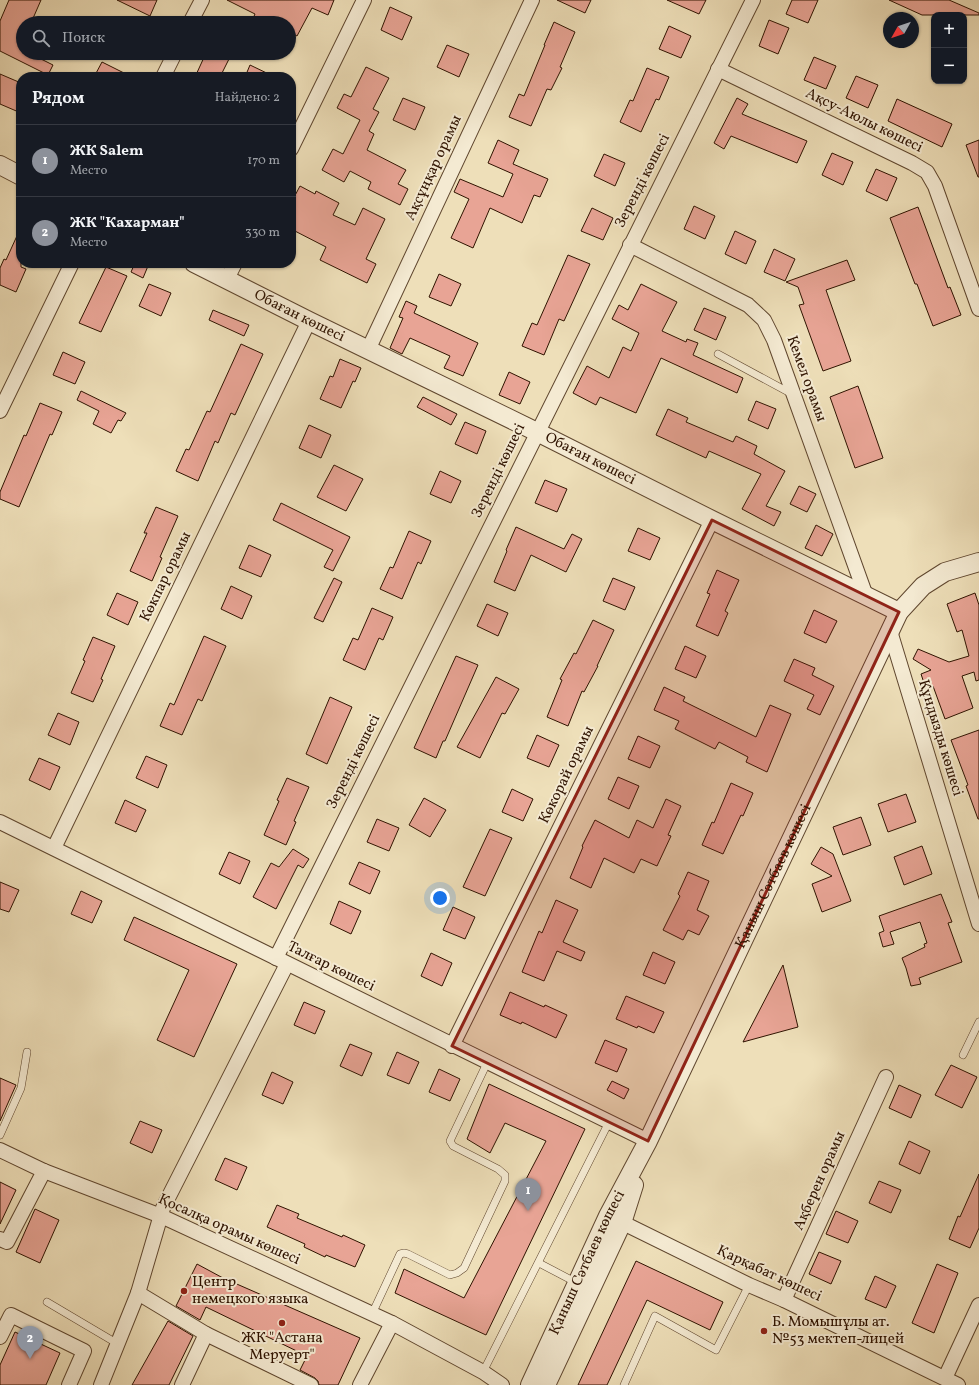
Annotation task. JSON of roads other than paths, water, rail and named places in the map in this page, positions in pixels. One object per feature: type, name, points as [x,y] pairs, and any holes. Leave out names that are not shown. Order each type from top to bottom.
[{"type":"street","points":[[194,16],[202,0]]},
{"type":"street","points":[[296,139],[364,0]]},
{"type":"street","name":"Ақсұңқар орамы","points":[[368,350],[532,0]]},
{"type":"street","name":"Зеренді көшесі","points":[[101,1385],[138,1293],[164,1208],[281,961],[537,432],[753,0]]},
{"type":"street","points":[[166,72],[172,60]]},
{"type":"street","name":"Ақсу-Аюлы көшесі","points":[[718,69],[912,163],[926,172],[936,186],[979,309]]},
{"type":"street","points":[[0,165],[16,173]]},
{"type":"street","name":"Кемел орамы","points":[[630,245],[748,305],[764,320],[774,340],[866,596]]},
{"type":"street","points":[[0,411],[70,268]]},
{"type":"street","name":"Обаған көшесі","points":[[204,268],[899,612]]},
{"type":"street","points":[[227,279],[232,268]]},
{"type":"street","name":"Көкпар орамы","points":[[54,848],[309,321]]},
{"type":"street","name":"Көкорай орамы","points":[[452,1046],[712,520]]},
{"type":"street","points":[[899,612],[923,586],[945,572],[979,562]]},
{"type":"street","name":"Қаныш Сәтбаев көшесі","points":[[546,1385],[648,1141],[899,612]]},
{"type":"street","name":"Құндызды көшесі","points":[[890,631],[979,924]]},
{"type":"street","name":"Талғар көшесі","points":[[2,826],[54,848],[452,1046],[648,1141]]},
{"type":"street","name":"Ақберен орамы","points":[[784,1300],[886,1076]]},
{"type":"street","name":"Қосалқа орамы көшесі","points":[[0,1150],[44,1171],[161,1216],[392,1323],[483,1372],[502,1385]]},
{"type":"street","points":[[0,1239],[7,1242],[44,1171]]},
{"type":"street","name":"Қаныш Сәтбаев көшесі","points":[[530,1385],[577,1284],[615,1220]]},
{"type":"street","name":"Қарқабат көшесі","points":[[615,1220],[958,1385]]},
{"type":"street","points":[[138,1293],[206,1334],[288,1380],[311,1385]]},
{"type":"street","points":[[945,1378],[979,1305]]},
{"type":"street","points":[[0,1337],[11,1315],[84,1352],[69,1385]]},
{"type":"street","points":[[360,1385],[392,1323]]},
{"type":"street","points":[[182,1385],[206,1334]]},
{"type":"lane","points":[[718,354],[794,395]]},
{"type":"lane","points":[[963,1055],[979,1022]]},
{"type":"lane","points":[[0,1135],[21,1088],[27,1052]]},
{"type":"lane","points":[[372,1314],[400,1254],[408,1254],[450,1275],[457,1273],[464,1268],[496,1202],[505,1180],[505,1175],[498,1169],[453,1146],[450,1141],[487,1063]]},
{"type":"lane","points":[[483,1372],[609,1122]]},
{"type":"lane","points":[[539,1262],[577,1284]]},
{"type":"lane","points":[[624,1385],[655,1316],[716,1350],[749,1285]]},
{"type":"lane","points":[[47,1302],[118,1344]]},
{"type":"place","name":"ЖК Salem","points":[[528,1211]]},
{"type":"place","name":"Центр немецкого языка","points":[[184,1291]]},
{"type":"place","name":"ЖК \"Астана Меруерт\"","points":[[282,1323]]},
{"type":"place","name":"Б. Момышұлы ат. №53 мектеп-лицей","points":[[764,1331]]},
{"type":"place","name":"ЖК \"Кахарман\"","points":[[30,1359]]}]
